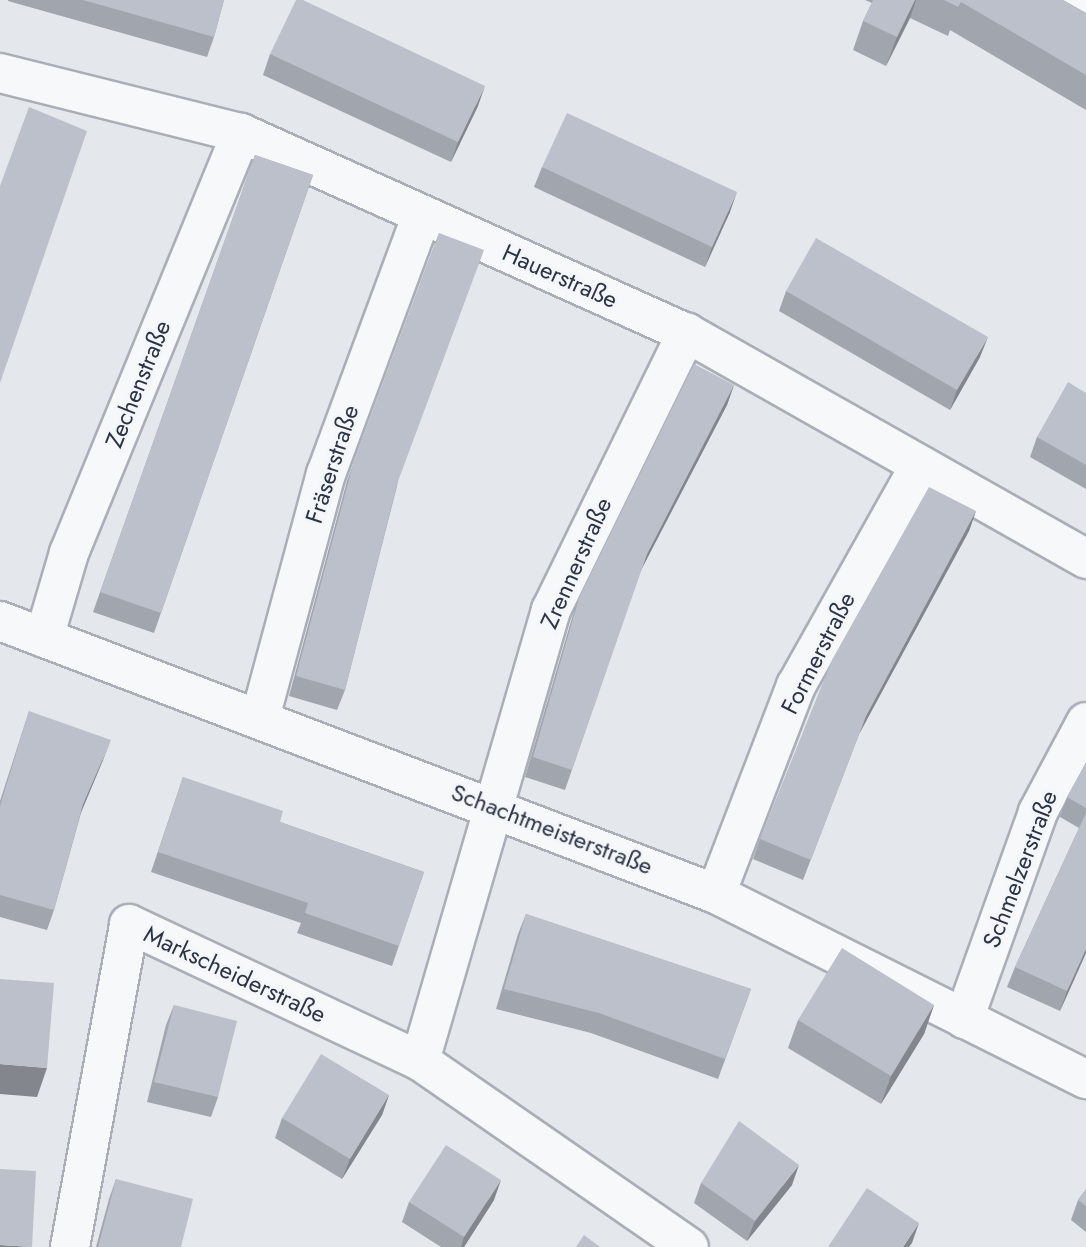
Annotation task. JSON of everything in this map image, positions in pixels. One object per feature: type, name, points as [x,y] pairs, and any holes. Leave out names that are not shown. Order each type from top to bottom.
[{"type":"street","points":[[1063,0],[1086,13]]},
{"type":"street","name":"Hauerstraße","points":[[0,73],[241,133],[687,333],[1086,559]]},
{"type":"street","name":"Zechenstraße","points":[[44,638],[69,553],[241,133]]},
{"type":"street","name":"Fräserstraße","points":[[260,718],[326,474],[422,215]]},
{"type":"street","name":"Zrennerstraße","points":[[492,804],[551,610],[687,333]]},
{"type":"street","name":"Formerstraße","points":[[716,894],[796,686],[920,465]]},
{"type":"street","name":"Schachtmeisterstraße","points":[[0,621],[492,804],[716,894],[1086,1079]]},
{"type":"street","name":"Schmelzerstraße","points":[[964,1019],[1038,812],[1086,722]]},
{"type":"street","points":[[420,1061],[492,804]]},
{"type":"street","name":"Markscheiderstraße","points":[[70,1247],[129,924],[420,1061],[689,1247]]},
{"type":"building","points":[[83,0],[224,0],[214,37]]},
{"type":"building","points":[[296,0],[303,0],[485,86],[458,142],[270,54]]},
{"type":"building","points":[[873,0],[915,0],[897,37],[863,21]]},
{"type":"building","points":[[944,0],[1063,0],[1086,13],[1086,75],[961,2],[958,7]]},
{"type":"building","points":[[29,107],[87,131],[0,383],[0,186]]},
{"type":"building","points":[[567,113],[737,192],[712,247],[542,167]]},
{"type":"building","points":[[255,155],[313,175],[161,613],[100,592]]},
{"type":"building","points":[[439,233],[484,250],[397,484],[345,690],[296,676],[354,461]]},
{"type":"building","points":[[816,238],[988,337],[957,390],[786,291]]},
{"type":"building","points":[[694,364],[734,385],[647,554],[572,770],[533,757],[579,598]]},
{"type":"building","points":[[1068,382],[1086,393],[1086,465],[1037,437]]},
{"type":"building","points":[[929,487],[976,511],[866,716],[811,860],[760,839],[832,660]]},
{"type":"building","points":[[29,711],[111,740],[83,804],[54,910],[0,895],[0,806]]},
{"type":"building","points":[[1086,763],[1086,808],[1067,797]]},
{"type":"building","points":[[183,777],[283,811],[280,822],[424,872],[399,946],[305,913],[308,903],[158,852]]},
{"type":"building","points":[[1086,813],[1086,949],[1067,991],[1015,967]]},
{"type":"building","points":[[526,914],[751,989],[725,1059],[599,1013],[504,989]]},
{"type":"building","points":[[842,948],[934,1005],[891,1076],[798,1020]]},
{"type":"building","points":[[0,979],[54,983],[47,1068],[0,1064]]},
{"type":"building","points":[[174,1005],[237,1021],[218,1097],[154,1082]]},
{"type":"building","points":[[321,1054],[389,1095],[350,1159],[282,1118]]},
{"type":"building","points":[[739,1121],[799,1165],[755,1221],[701,1183]]},
{"type":"building","points":[[446,1145],[501,1180],[464,1237],[409,1202]]},
{"type":"building","points":[[0,1169],[36,1171],[32,1247],[0,1245]]},
{"type":"building","points":[[116,1179],[193,1199],[181,1247],[98,1247]]},
{"type":"building","points":[[867,1188],[919,1223],[903,1247],[828,1247]]},
{"type":"building","points":[[1086,1189],[1086,1206],[1078,1200]]},
{"type":"building","points":[[584,1235],[600,1247],[576,1247]]}]
